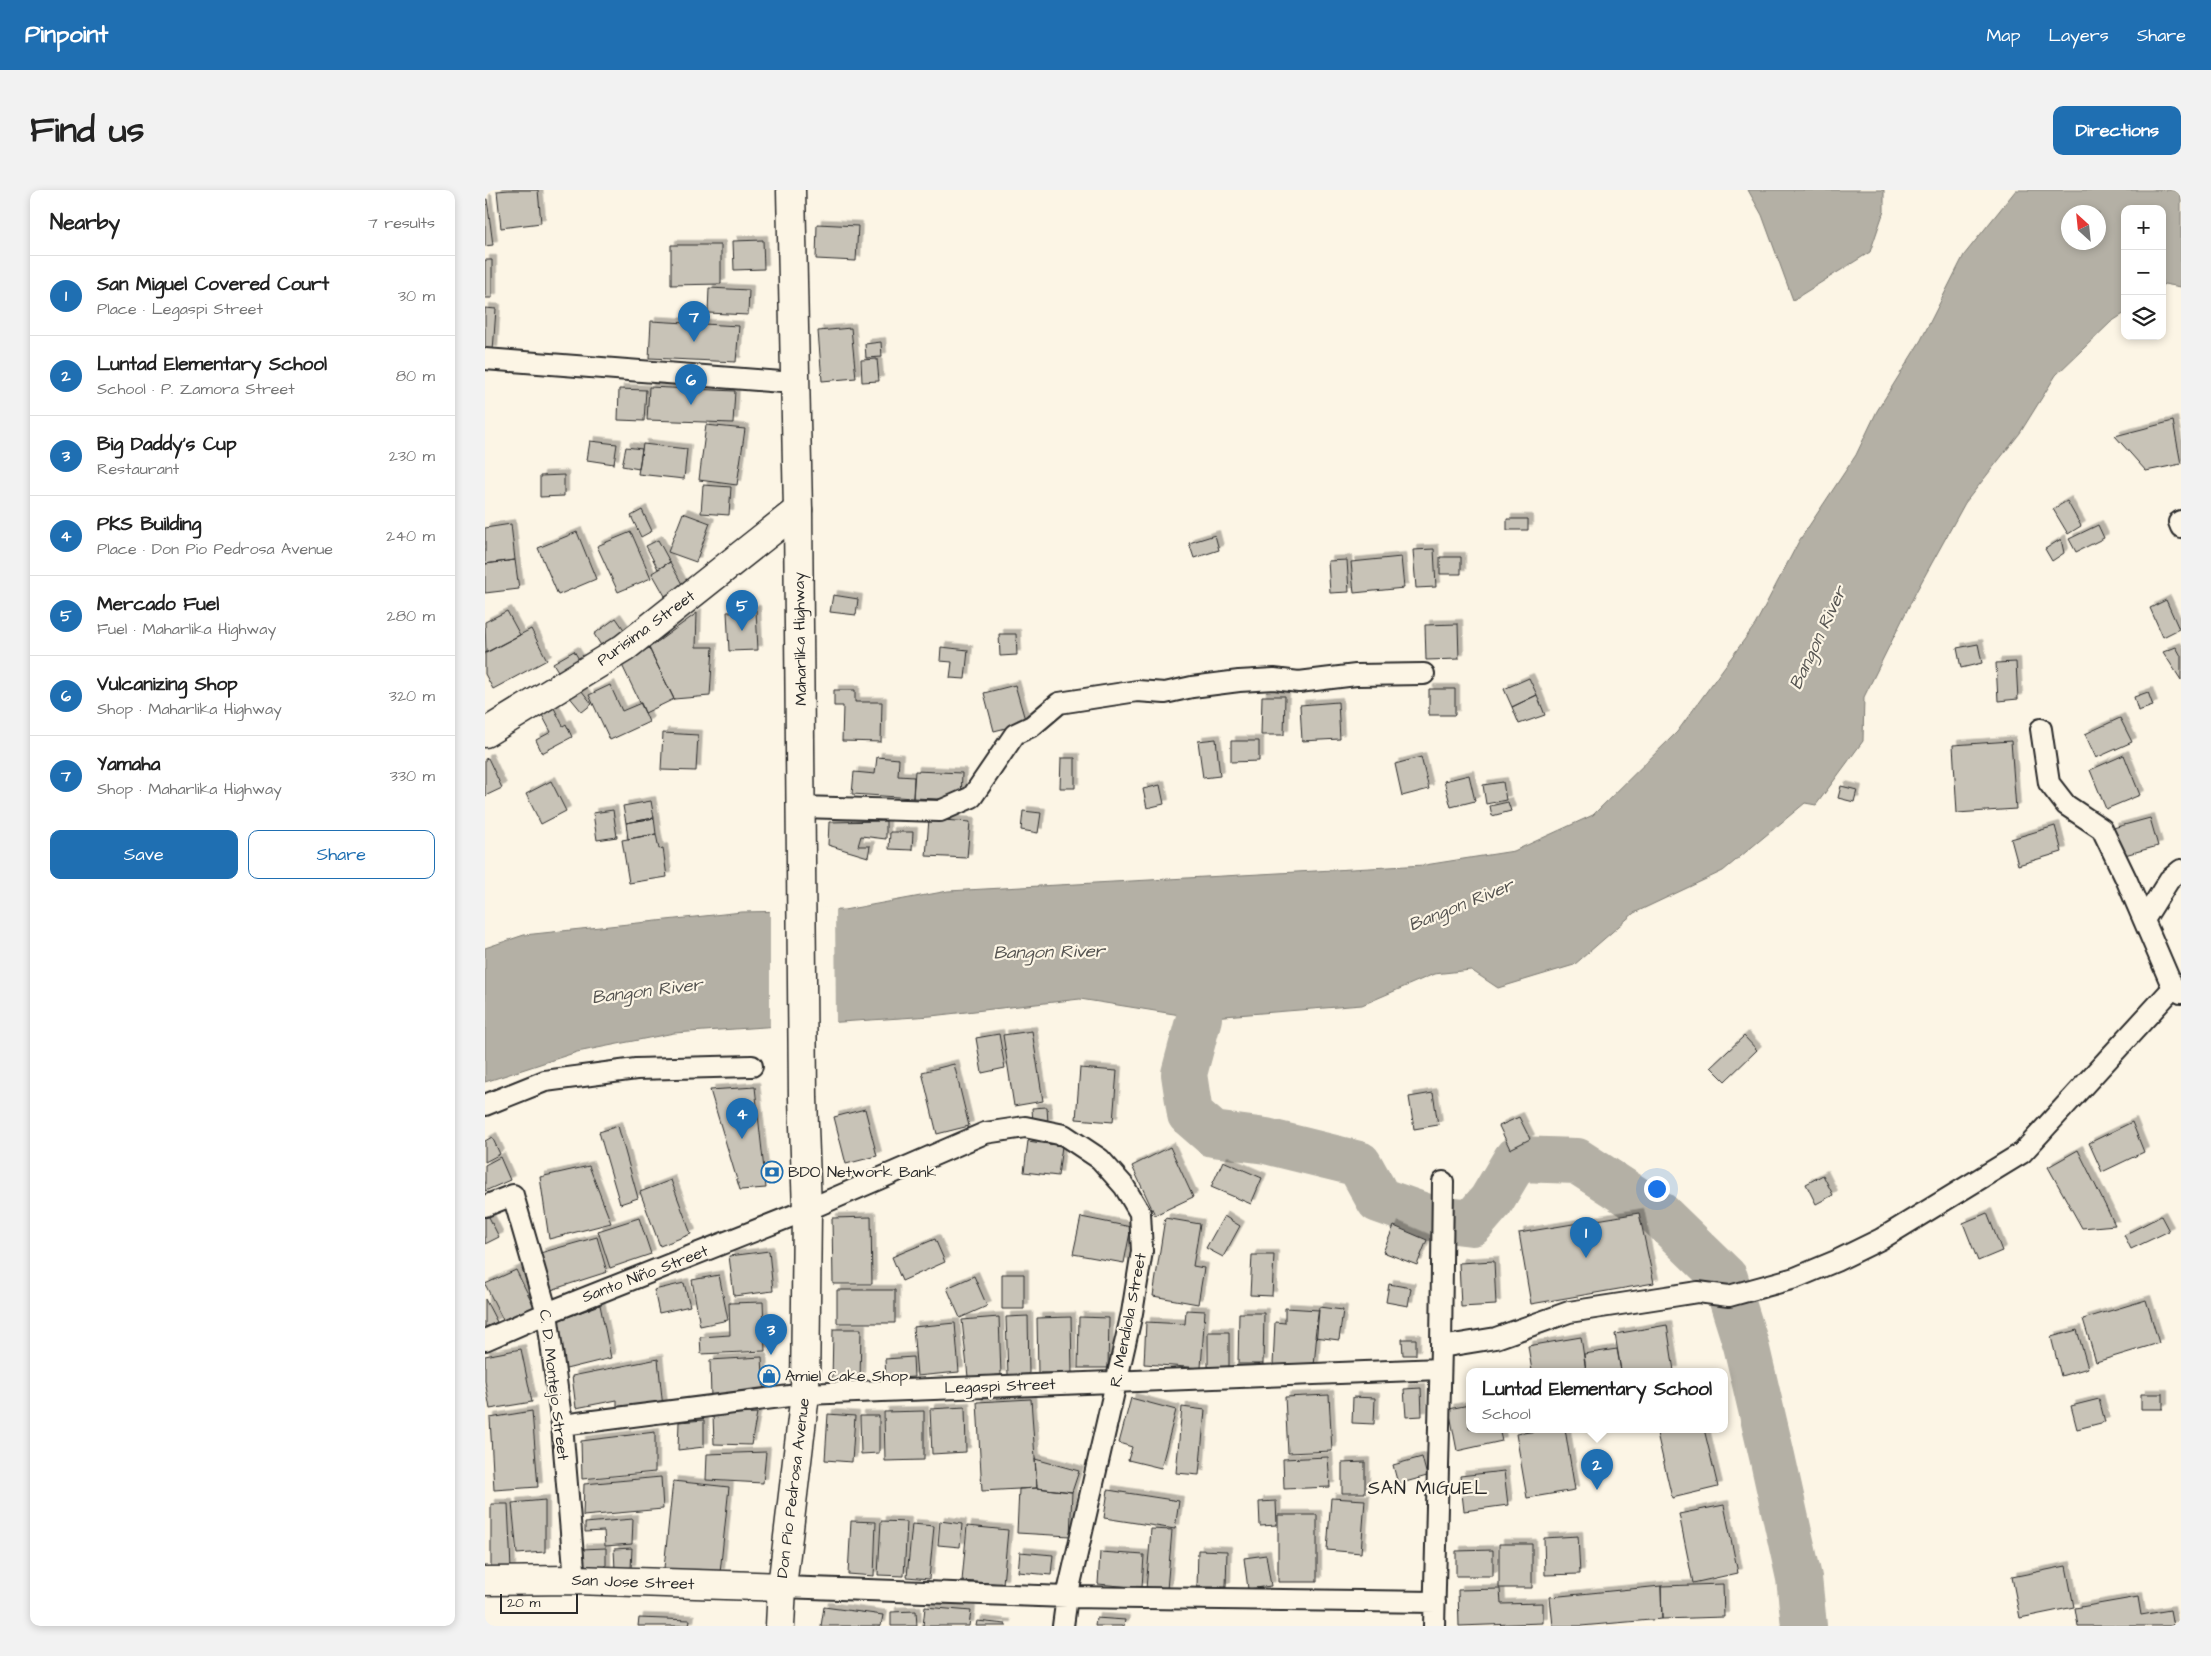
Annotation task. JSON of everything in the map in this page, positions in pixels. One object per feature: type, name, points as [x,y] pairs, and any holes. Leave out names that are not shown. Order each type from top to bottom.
[{"type":"main road","name":"Maharlika Highway","points":[[791,190],[798,510],[803,1089]]},
{"type":"main road","name":"Purisima Street","points":[[485,733],[624,648],[798,510]]},
{"type":"main road","name":"Don Pio Pedrosa Avenue","points":[[780,1626],[782,1587],[805,1394],[807,1210],[803,1089]]},
{"type":"main road","name":"San Jose Street","points":[[485,1581],[575,1580],[782,1587]]},
{"type":"main road","name":"Don Pio Pedrosa Avenue","points":[[773,1626],[782,1587]]},
{"type":"street","points":[[485,359],[795,383]]},
{"type":"street","points":[[2181,521],[2179,522],[2181,526]]},
{"type":"street","points":[[801,807],[940,811],[972,798],[1015,734],[1032,726],[1059,703],[1137,691],[1165,693],[1192,687],[1239,681],[1275,679],[1299,682],[1356,674],[1424,674]]},
{"type":"street","points":[[1441,1347],[1496,1338],[1569,1312],[1698,1292],[1729,1296],[1795,1278],[1881,1239],[2022,1153],[2177,990],[2102,829],[2066,805],[2049,783],[2041,729]]},
{"type":"street","points":[[2144,920],[2169,880],[2181,870]]},
{"type":"street","points":[[485,1105],[545,1081],[636,1070],[752,1066]]},
{"type":"street","name":"R. Mendiola Street","points":[[807,1210],[985,1133],[1025,1127],[1064,1135],[1100,1159],[1123,1186],[1140,1213],[1142,1251],[1132,1313],[1067,1597],[1063,1626]]},
{"type":"street","points":[[1434,1626],[1443,1182]]},
{"type":"street","name":"C. D. Montejo Street","points":[[485,1206],[513,1195],[547,1313],[562,1426],[575,1580]]},
{"type":"street","name":"Santo Niño Street","points":[[485,1340],[547,1313],[807,1210]]},
{"type":"street","name":"Legaspi Street","points":[[562,1426],[805,1394],[1440,1369]]},
{"type":"street","points":[[782,1587],[1067,1597],[1435,1602]]},
{"type":"water","points":[[1748,190],[1884,190],[1884,211],[1870,252],[1793,300],[1762,215]]},
{"type":"water","name":"Bangon River","points":[[2016,190],[2181,190],[2181,287],[2166,284],[2166,205],[2121,205],[2121,316],[2111,322],[2056,375],[2020,433],[1965,503],[1917,590],[1864,697],[1863,741],[1816,805],[1805,803],[1723,871],[1634,913],[1574,965],[1498,988],[1471,970],[1434,974],[1362,1005],[1199,1018],[1080,999],[931,1016],[674,1033],[577,1052],[485,1082],[485,948],[524,935],[742,912],[844,910],[948,891],[1425,865],[1514,851],[1593,815],[1677,732],[1755,625],[1799,541],[1856,455],[1877,411],[1921,340],[1964,255]]},
{"type":"pier","points":[[835,908],[836,1025],[770,1029],[770,909]]},
{"type":"building","points":[[538,190],[541,223],[501,228],[497,191]]},
{"type":"building","points":[[485,199],[487,199],[493,245],[485,246]]},
{"type":"building","points":[[817,224],[858,226],[856,261],[816,259]]},
{"type":"building","points":[[763,240],[764,269],[734,270],[733,241]]},
{"type":"building","points":[[671,245],[721,245],[721,284],[671,285]]},
{"type":"building","points":[[485,260],[492,260],[492,298],[485,298]]},
{"type":"building","points":[[709,288],[749,290],[748,315],[708,313]]},
{"type":"building","points":[[485,308],[496,309],[493,351],[485,350]]},
{"type":"building","points":[[651,321],[739,326],[736,362],[649,358]]},
{"type":"building","points":[[851,328],[856,378],[822,381],[818,331]]},
{"type":"building","points":[[881,342],[882,357],[866,358],[865,344]]},
{"type":"building","points":[[877,359],[879,381],[862,382],[861,360]]},
{"type":"building","points":[[649,387],[735,391],[733,423],[647,420]]},
{"type":"building","points":[[619,389],[646,390],[644,421],[618,420]]},
{"type":"building","points":[[2173,421],[2181,464],[2146,471],[2115,436]]},
{"type":"building","points":[[706,425],[745,429],[737,485],[699,480]]},
{"type":"building","points":[[590,441],[617,444],[614,464],[587,460]]},
{"type":"building","points":[[643,444],[687,449],[684,479],[638,474]]},
{"type":"building","points":[[626,447],[642,449],[639,469],[622,466]]},
{"type":"building","points":[[564,475],[564,496],[540,497],[540,476]]},
{"type":"building","points":[[703,485],[731,487],[729,515],[701,513]]},
{"type":"building","points":[[2067,501],[2081,526],[2068,534],[2053,509]]},
{"type":"building","points":[[642,510],[652,531],[641,537],[631,516]]},
{"type":"building","points":[[683,513],[710,523],[696,562],[668,552]]},
{"type":"building","points":[[1507,519],[1528,519],[1528,530],[1507,530]]},
{"type":"building","points":[[511,524],[515,560],[485,564],[485,528]]},
{"type":"building","points":[[2098,525],[2104,538],[2076,552],[2069,539]]},
{"type":"building","points":[[577,532],[596,579],[558,595],[538,548]]},
{"type":"building","points":[[631,532],[651,578],[618,592],[597,546]]},
{"type":"building","points":[[1215,535],[1219,550],[1194,558],[1189,543]]},
{"type":"building","points":[[2061,539],[2064,553],[2052,561],[2045,549]]},
{"type":"building","points":[[658,540],[670,562],[658,569],[646,546]]},
{"type":"building","points":[[1434,549],[1436,587],[1416,588],[1413,550]]},
{"type":"building","points":[[1401,557],[1404,588],[1354,593],[1351,562]]},
{"type":"building","points":[[1440,557],[1461,557],[1461,574],[1440,574]]},
{"type":"building","points":[[515,560],[519,589],[485,593],[485,564]]},
{"type":"building","points":[[1347,560],[1349,592],[1330,593],[1328,561]]},
{"type":"building","points":[[670,562],[683,586],[665,596],[652,573]]},
{"type":"building","points":[[833,595],[858,599],[856,615],[830,612]]},
{"type":"building","points":[[2166,600],[2179,629],[2163,637],[2150,608]]},
{"type":"building","points":[[756,610],[758,650],[729,651],[727,612]]},
{"type":"building","points":[[507,611],[520,635],[486,653],[485,622]]},
{"type":"building","points":[[697,613],[696,647],[713,647],[710,696],[674,699],[649,648]]},
{"type":"building","points":[[616,618],[625,631],[602,647],[594,634]]},
{"type":"building","points":[[1458,624],[1459,659],[1426,660],[1425,625]]},
{"type":"building","points":[[531,629],[547,660],[493,689],[485,674],[485,653]]},
{"type":"building","points":[[999,634],[1016,634],[1017,655],[1000,656]]},
{"type":"building","points":[[1978,644],[1982,663],[1961,668],[1957,648]]},
{"type":"building","points":[[941,647],[968,650],[965,679],[950,678],[952,662],[940,661]]},
{"type":"building","points":[[2176,647],[2181,656],[2181,680],[2163,652]]},
{"type":"building","points":[[649,648],[674,699],[645,713],[621,663]]},
{"type":"building","points":[[574,651],[580,661],[559,673],[553,663]]},
{"type":"building","points":[[2016,662],[2018,699],[1998,701],[1996,663]]},
{"type":"building","points":[[1529,678],[1537,695],[1512,707],[1504,689]]},
{"type":"building","points":[[610,685],[622,711],[641,703],[649,722],[610,740],[589,695]]},
{"type":"building","points":[[1015,685],[1026,723],[994,731],[984,693]]},
{"type":"building","points":[[578,686],[592,704],[582,712],[568,695]]},
{"type":"building","points":[[1429,689],[1455,689],[1455,715],[1429,715]]},
{"type":"building","points":[[834,690],[855,690],[855,702],[882,702],[881,742],[842,741],[843,706],[834,706]]},
{"type":"building","points":[[2148,692],[2153,706],[2138,711],[2134,697]]},
{"type":"building","points":[[1537,695],[1545,715],[1519,724],[1512,707]]},
{"type":"building","points":[[1262,696],[1285,696],[1284,735],[1261,735]]},
{"type":"building","points":[[1338,702],[1340,739],[1302,741],[1300,705]]},
{"type":"building","points":[[554,708],[563,726],[566,724],[572,737],[542,753],[536,740],[551,732],[542,715]]},
{"type":"building","points":[[2120,718],[2132,742],[2096,758],[2085,734]]},
{"type":"building","points":[[663,733],[698,735],[696,771],[661,770]]},
{"type":"building","points":[[1216,739],[1220,776],[1203,778],[1198,741]]},
{"type":"building","points":[[1231,741],[1259,741],[1259,761],[1231,762]]},
{"type":"building","points":[[2011,741],[2016,809],[1957,813],[1953,745]]},
{"type":"building","points":[[2124,755],[2140,795],[2106,809],[2090,770]]},
{"type":"building","points":[[877,757],[899,759],[898,776],[914,777],[913,798],[852,794],[854,772],[875,774]]},
{"type":"building","points":[[1421,757],[1429,789],[1402,796],[1395,764]]},
{"type":"building","points":[[488,758],[502,788],[485,796],[485,759]]},
{"type":"building","points":[[1061,758],[1075,758],[1075,788],[1060,788]]},
{"type":"building","points":[[915,771],[962,773],[961,800],[913,798]]},
{"type":"building","points":[[1469,775],[1475,801],[1451,807],[1444,781]]},
{"type":"building","points":[[551,781],[566,811],[541,824],[526,794]]},
{"type":"building","points":[[1503,782],[1506,800],[1486,804],[1483,785]]},
{"type":"building","points":[[1160,785],[1164,804],[1147,808],[1143,789]]},
{"type":"building","points":[[1841,786],[1857,790],[1854,802],[1838,798]]},
{"type":"building","points":[[651,801],[654,818],[626,823],[623,806]]},
{"type":"building","points":[[1508,802],[1511,811],[1492,816],[1490,806]]},
{"type":"building","points":[[613,810],[617,837],[597,840],[593,813]]},
{"type":"building","points":[[1023,811],[1041,813],[1038,833],[1021,830]]},
{"type":"building","points":[[654,818],[656,834],[628,839],[626,823]]},
{"type":"building","points":[[2150,818],[2158,846],[2121,856],[2113,828]]},
{"type":"building","points":[[929,819],[970,822],[967,858],[926,856]]},
{"type":"building","points":[[886,821],[886,839],[861,836],[858,846],[870,846],[868,857],[828,845],[829,822]]},
{"type":"building","points":[[2055,826],[2062,852],[2018,865],[2011,839]]},
{"type":"building","points":[[890,832],[913,832],[912,850],[889,849]]},
{"type":"building","points":[[656,834],[659,849],[663,848],[667,877],[629,883],[622,840]]},
{"type":"building","points":[[1032,1031],[1043,1101],[1014,1106],[1003,1035]]},
{"type":"building","points":[[999,1034],[1005,1068],[982,1073],[976,1038]]},
{"type":"building","points":[[1744,1036],[1757,1050],[1725,1081],[1711,1067]]},
{"type":"building","points":[[954,1064],[969,1126],[937,1134],[922,1072]]},
{"type":"building","points":[[1080,1068],[1117,1071],[1113,1122],[1076,1119]]},
{"type":"building","points":[[755,1087],[766,1188],[740,1190],[710,1090]]},
{"type":"building","points":[[1433,1093],[1438,1125],[1414,1129],[1409,1097]]},
{"type":"building","points":[[1047,1107],[1048,1123],[1033,1124],[1032,1108]]},
{"type":"building","points":[[865,1109],[877,1156],[846,1164],[834,1117]]},
{"type":"building","points":[[1519,1117],[1530,1139],[1510,1149],[1499,1126]]},
{"type":"building","points":[[2132,1122],[2144,1152],[2102,1172],[2089,1143]]},
{"type":"building","points":[[618,1126],[638,1198],[620,1204],[599,1132]]},
{"type":"building","points":[[492,1137],[500,1154],[485,1162],[485,1141]]},
{"type":"building","points":[[1028,1141],[1062,1146],[1058,1176],[1024,1172]]},
{"type":"building","points":[[1170,1147],[1193,1197],[1155,1215],[1132,1166]]},
{"type":"building","points":[[2078,1150],[2115,1225],[2082,1228],[2048,1167]]},
{"type":"building","points":[[500,1157],[510,1180],[485,1191],[485,1165]]},
{"type":"building","points":[[1223,1161],[1262,1178],[1251,1204],[1211,1187]]},
{"type":"building","points":[[589,1166],[611,1223],[549,1239],[540,1177]]},
{"type":"building","points":[[1823,1175],[1833,1195],[1816,1204],[1806,1184]]},
{"type":"building","points":[[671,1180],[691,1234],[660,1246],[640,1192]]},
{"type":"building","points":[[485,1209],[499,1237],[485,1244]]},
{"type":"building","points":[[1639,1213],[1654,1283],[1531,1304],[1519,1233]]},
{"type":"building","points":[[1987,1213],[2002,1251],[1978,1261],[1963,1223]]},
{"type":"building","points":[[1224,1216],[1240,1226],[1223,1257],[1206,1248]]},
{"type":"building","points":[[2161,1216],[2169,1231],[2131,1249],[2124,1235]]},
{"type":"building","points":[[871,1217],[872,1284],[833,1284],[832,1218]]},
{"type":"building","points":[[1081,1217],[1131,1227],[1124,1263],[1073,1254]]},
{"type":"building","points":[[639,1218],[651,1254],[610,1268],[598,1231]]},
{"type":"building","points":[[1165,1218],[1200,1224],[1193,1266],[1204,1268],[1198,1304],[1153,1296]]},
{"type":"building","points":[[1394,1226],[1427,1240],[1417,1265],[1383,1252]]},
{"type":"building","points":[[597,1237],[607,1272],[551,1290],[540,1253]]},
{"type":"building","points":[[935,1239],[945,1262],[902,1281],[892,1257]]},
{"type":"building","points":[[769,1251],[773,1291],[734,1296],[729,1256]]},
{"type":"building","points":[[1252,1255],[1274,1255],[1272,1296],[1250,1295]]},
{"type":"building","points":[[1494,1261],[1496,1305],[1461,1307],[1459,1263]]},
{"type":"building","points":[[516,1270],[536,1310],[505,1324],[485,1284]]},
{"type":"building","points":[[1002,1274],[1024,1274],[1024,1309],[1002,1309]]},
{"type":"building","points":[[719,1275],[728,1320],[700,1326],[692,1280]]},
{"type":"building","points":[[974,1276],[987,1306],[960,1318],[947,1288]]},
{"type":"building","points":[[684,1283],[690,1306],[659,1313],[654,1290]]},
{"type":"building","points":[[1389,1284],[1411,1288],[1408,1306],[1386,1302]]},
{"type":"building","points":[[837,1290],[895,1290],[895,1323],[837,1323]]},
{"type":"building","points":[[485,1299],[497,1322],[485,1327]]},
{"type":"building","points":[[2146,1300],[2159,1343],[2096,1362],[2083,1319]]},
{"type":"building","points":[[763,1302],[765,1351],[701,1354],[700,1337],[730,1335],[729,1303]]},
{"type":"building","points":[[600,1305],[611,1358],[562,1370],[554,1322]]},
{"type":"building","points":[[1319,1307],[1343,1310],[1339,1340],[1315,1337]]},
{"type":"building","points":[[1285,1308],[1319,1310],[1314,1366],[1273,1365],[1275,1322],[1285,1323]]},
{"type":"building","points":[[1186,1310],[1205,1311],[1201,1368],[1144,1364],[1146,1322],[1185,1324]]},
{"type":"building","points":[[1239,1313],[1264,1313],[1263,1364],[1238,1364]]},
{"type":"building","points":[[1028,1316],[1029,1374],[1008,1375],[1006,1317]]},
{"type":"building","points":[[999,1317],[1001,1375],[968,1377],[962,1320]]},
{"type":"building","points":[[1071,1317],[1072,1373],[1038,1373],[1037,1318]]},
{"type":"building","points":[[1079,1317],[1109,1318],[1108,1368],[1078,1368]]},
{"type":"building","points":[[955,1323],[959,1372],[917,1376],[913,1327]]},
{"type":"building","points":[[1667,1325],[1674,1368],[1621,1368],[1615,1334]]},
{"type":"building","points":[[833,1329],[861,1329],[860,1382],[832,1382]]},
{"type":"building","points":[[2077,1330],[2088,1368],[2061,1376],[2051,1337]]},
{"type":"building","points":[[1208,1332],[1229,1332],[1229,1369],[1208,1369]]},
{"type":"building","points":[[1581,1337],[1586,1368],[1532,1368],[1528,1346]]},
{"type":"building","points":[[1402,1339],[1416,1339],[1416,1355],[1403,1355]]},
{"type":"building","points":[[521,1349],[532,1402],[490,1409],[485,1381],[485,1356]]},
{"type":"building","points":[[1617,1349],[1620,1368],[1586,1368],[1584,1354]]},
{"type":"building","points":[[762,1357],[764,1394],[711,1398],[710,1360]]},
{"type":"building","points":[[913,1357],[914,1377],[886,1379],[885,1359]]},
{"type":"building","points":[[658,1359],[663,1408],[617,1414],[617,1400],[576,1408],[572,1376]]},
{"type":"building","points":[[1421,1388],[1422,1416],[1406,1417],[1404,1389]]},
{"type":"building","points":[[2141,1394],[2163,1394],[2163,1409],[2141,1409]]},
{"type":"building","points":[[1329,1395],[1332,1451],[1288,1453],[1285,1397]]},
{"type":"building","points":[[1353,1397],[1375,1398],[1374,1424],[1352,1423]]},
{"type":"building","points":[[1131,1398],[1176,1410],[1161,1468],[1128,1460],[1132,1447],[1119,1443]]},
{"type":"building","points":[[1031,1399],[1037,1488],[982,1491],[977,1402]]},
{"type":"building","points":[[2099,1399],[2105,1422],[2077,1429],[2071,1406]]},
{"type":"building","points":[[1466,1406],[1466,1433],[1500,1433],[1502,1441],[1457,1451],[1449,1409]]},
{"type":"building","points":[[965,1407],[966,1452],[932,1454],[930,1409]]},
{"type":"building","points":[[1182,1407],[1205,1410],[1199,1475],[1176,1473]]},
{"type":"building","points":[[532,1411],[538,1487],[494,1490],[490,1418]]},
{"type":"building","points":[[924,1411],[924,1460],[885,1461],[884,1412]]},
{"type":"building","points":[[757,1413],[751,1445],[714,1444],[713,1415]]},
{"type":"building","points":[[828,1414],[855,1416],[852,1462],[825,1460]]},
{"type":"building","points":[[860,1416],[879,1416],[879,1453],[861,1454]]},
{"type":"building","points":[[704,1420],[704,1447],[678,1450],[679,1422]]},
{"type":"building","points":[[655,1432],[655,1472],[582,1479],[581,1441]]},
{"type":"building","points":[[1566,1433],[1575,1490],[1527,1498],[1516,1434]]},
{"type":"building","points":[[1657,1433],[1705,1433],[1718,1487],[1672,1498]]},
{"type":"building","points":[[766,1452],[763,1483],[706,1480],[707,1454]]},
{"type":"building","points":[[1328,1457],[1330,1487],[1284,1489],[1283,1459]]},
{"type":"building","points":[[1422,1457],[1427,1476],[1398,1484],[1393,1465]]},
{"type":"building","points":[[1035,1459],[1079,1471],[1072,1492],[1037,1488]]},
{"type":"building","points":[[1365,1462],[1365,1493],[1342,1493],[1342,1463]]},
{"type":"building","points":[[1504,1471],[1508,1505],[1464,1511],[1460,1476]]},
{"type":"building","points":[[661,1477],[663,1509],[583,1516],[584,1484]]},
{"type":"building","points":[[673,1481],[729,1487],[720,1573],[664,1568]]},
{"type":"building","points":[[1037,1488],[1072,1492],[1070,1536],[1017,1533],[1019,1489]]},
{"type":"building","points":[[1108,1490],[1179,1501],[1175,1529],[1104,1518]]},
{"type":"building","points":[[1331,1498],[1365,1500],[1361,1553],[1327,1550]]},
{"type":"building","points":[[545,1500],[545,1552],[517,1554],[512,1503]]},
{"type":"building","points":[[1276,1501],[1277,1525],[1260,1526],[1259,1502]]},
{"type":"building","points":[[491,1504],[508,1504],[511,1569],[491,1569]]},
{"type":"building","points":[[1724,1505],[1738,1573],[1693,1583],[1679,1514]]},
{"type":"building","points":[[1278,1515],[1317,1515],[1317,1582],[1278,1582]]},
{"type":"building","points":[[633,1519],[632,1544],[605,1546],[604,1531],[585,1532],[585,1523]]},
{"type":"building","points":[[851,1521],[876,1522],[874,1576],[848,1574]]},
{"type":"building","points":[[881,1521],[907,1522],[904,1576],[878,1575]]},
{"type":"building","points":[[940,1521],[962,1524],[960,1547],[938,1545]]},
{"type":"building","points":[[912,1524],[934,1526],[929,1579],[907,1577]]},
{"type":"building","points":[[967,1526],[1008,1530],[1003,1584],[962,1581]]},
{"type":"building","points":[[1151,1529],[1172,1530],[1167,1590],[1146,1589]]},
{"type":"building","points":[[1578,1536],[1580,1574],[1545,1575],[1544,1538]]},
{"type":"building","points":[[1499,1544],[1532,1544],[1532,1588],[1499,1588]]},
{"type":"building","points":[[606,1548],[606,1570],[582,1571],[582,1549]]},
{"type":"building","points":[[632,1548],[631,1569],[615,1570],[614,1549]]},
{"type":"building","points":[[1198,1550],[1227,1551],[1226,1587],[1197,1587]]},
{"type":"building","points":[[1493,1550],[1493,1576],[1456,1576],[1456,1551]]},
{"type":"building","points":[[1020,1552],[1053,1555],[1051,1575],[1018,1572]]},
{"type":"building","points":[[1100,1552],[1144,1555],[1142,1588],[1098,1584]]},
{"type":"building","points":[[1266,1555],[1271,1586],[1248,1589],[1244,1558]]},
{"type":"building","points":[[2066,1566],[2074,1607],[2020,1618],[2012,1577]]},
{"type":"building","points":[[1723,1584],[1724,1617],[1662,1619],[1661,1586]]},
{"type":"building","points":[[1661,1586],[1662,1619],[1581,1626],[1553,1626],[1550,1597]]},
{"type":"building","points":[[1500,1589],[1501,1604],[1543,1603],[1543,1623],[1459,1626],[1458,1590]]},
{"type":"building","points":[[2138,1597],[2141,1615],[2170,1610],[2173,1626],[2078,1626],[2075,1608]]},
{"type":"building","points":[[824,1607],[883,1615],[881,1626],[821,1626]]},
{"type":"building","points":[[925,1607],[971,1611],[969,1626],[923,1626]]},
{"type":"building","points":[[916,1611],[917,1626],[891,1626],[891,1612]]},
{"type":"building","points":[[639,1618],[690,1620],[689,1626],[638,1626]]},
{"type":"building","points":[[1096,1618],[1125,1620],[1124,1626],[1095,1626]]},
{"type":"building","points":[[977,1621],[1006,1624],[1006,1626],[976,1626]]},
{"type":"waterway","points":[[1199,1018],[1184,1074],[1190,1114],[1213,1134],[1266,1141],[1359,1164],[1379,1200],[1430,1218],[1472,1223],[1491,1201],[1516,1159],[1577,1161],[1659,1214],[1725,1278],[1746,1345],[1772,1456],[1799,1578],[1804,1626]]},
{"type":"place","name":"Yamaha","points":[[694,342]]},
{"type":"place","name":"Vulcanizing Shop","points":[[691,405]]},
{"type":"place","name":"Mercado Fuel","points":[[742,631]]},
{"type":"place","name":"PKS Building","points":[[742,1139]]},
{"type":"place","name":"BDO Network Bank","points":[[772,1172]]},
{"type":"place","name":"San Miguel Covered Court","points":[[1586,1258]]},
{"type":"place","name":"Big Daddy's Cup","points":[[771,1355]]},
{"type":"place","name":"Amiel Cake Shop","points":[[769,1376]]},
{"type":"place","name":"Luntad Elementary School","points":[[1597,1490]]},
{"type":"district","name":"SAN MIGUEL","points":[[1428,1488]]}]
